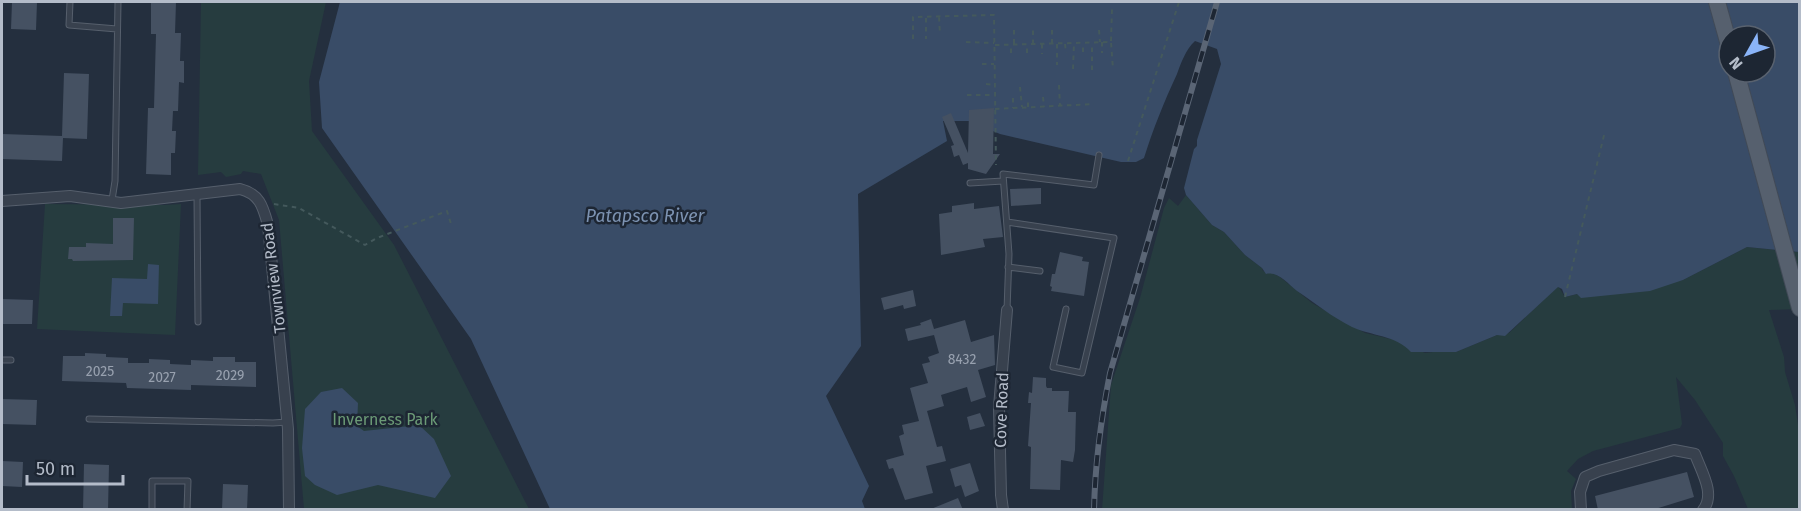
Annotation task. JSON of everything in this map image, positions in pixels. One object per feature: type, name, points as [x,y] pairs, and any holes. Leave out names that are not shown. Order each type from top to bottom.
[{"type":"main road","points":[[1717,2],[1723,24]]},
{"type":"main road","points":[[1739,84],[1800,308]]},
{"type":"street","name":"Townview Road","points":[[2,201],[70,196],[121,203],[240,189],[249,191],[261,202],[268,225],[287,422],[289,510]]},
{"type":"street","name":"Cove Road","points":[[1003,510],[999,407],[1007,310]]},
{"type":"street","points":[[1581,510],[1580,492],[1585,477],[1674,450],[1695,454],[1709,491],[1708,504],[1703,510]]},
{"type":"lane","points":[[70,2],[69,25],[117,28]]},
{"type":"lane","points":[[112,200],[116,181],[118,2]]},
{"type":"lane","points":[[1007,310],[1007,222],[1003,174],[1094,185],[1099,155]]},
{"type":"lane","points":[[970,183],[1003,181]]},
{"type":"lane","points":[[197,194],[198,322]]},
{"type":"lane","points":[[1007,222],[1114,238],[1082,373],[1053,367],[1066,309]]},
{"type":"lane","points":[[1008,267],[1040,271]]},
{"type":"lane","points":[[2,360],[11,360]]},
{"type":"lane","points":[[88,419],[287,422]]},
{"type":"lane","points":[[152,510],[152,481],[188,481],[187,510]]},
{"type":"path","points":[[1128,161],[1179,2]]},
{"type":"path","points":[[1112,8],[1113,69]]},
{"type":"path","points":[[913,39],[913,17],[994,15],[996,165]]},
{"type":"path","points":[[926,17],[926,39]]},
{"type":"path","points":[[939,17],[940,35]]},
{"type":"path","points":[[1011,52],[1014,30]]},
{"type":"path","points":[[1033,30],[1033,44]]},
{"type":"path","points":[[1052,30],[1052,45]]},
{"type":"path","points":[[1100,30],[1102,53]]},
{"type":"path","points":[[966,42],[1052,45],[1111,42]]},
{"type":"path","points":[[1083,42],[1083,52]]},
{"type":"path","points":[[1092,42],[1092,70]]},
{"type":"path","points":[[1057,43],[1057,65]]},
{"type":"path","points":[[1065,43],[1066,53]]},
{"type":"path","points":[[1073,69],[1074,43]]},
{"type":"path","points":[[1026,53],[1027,44]]},
{"type":"path","points":[[1042,44],[1042,54]]},
{"type":"path","points":[[982,64],[995,64]]},
{"type":"path","points":[[986,84],[995,85]]},
{"type":"path","points":[[1059,85],[1060,106]]},
{"type":"path","points":[[1020,87],[1022,107]]},
{"type":"path","points":[[967,95],[995,95]]},
{"type":"path","points":[[1043,97],[1044,106]]},
{"type":"path","points":[[1012,98],[1013,108]]},
{"type":"path","points":[[1028,98],[1028,107]]},
{"type":"path","points":[[996,109],[1094,104]]},
{"type":"path","points":[[1565,297],[1605,131]]},
{"type":"path","points":[[261,202],[299,208],[365,245],[377,238],[447,211],[451,224]]},
{"type":"green space","name":"Inverness Park","points":[[201,2],[326,2],[309,81],[312,131],[394,245],[529,509],[304,509],[279,220],[261,174],[243,171],[241,174],[226,177],[221,172],[198,175]]},
{"type":"green space","points":[[1186,195],[1212,225],[1224,232],[1263,271],[1280,277],[1312,303],[1365,333],[1395,340],[1425,353],[1449,350],[1456,352],[1497,335],[1509,333],[1558,286],[1565,297],[1577,294],[1581,297],[1683,280],[1747,247],[1799,252],[1799,309],[1769,310],[1784,357],[1785,372],[1795,405],[1799,431],[1799,509],[1748,509],[1723,456],[1723,443],[1695,400],[1676,377],[1682,424],[1680,428],[1593,451],[1578,459],[1567,471],[1576,479],[1571,491],[1572,509],[1102,510],[1111,385],[1140,298],[1164,208],[1169,198],[1178,206]]},
{"type":"green space","points":[[45,204],[181,204],[175,335],[37,329]]},
{"type":"water","name":"Patapsco River","points":[[340,2],[1799,2],[1799,252],[1747,247],[1683,280],[1650,291],[1581,298],[1577,294],[1565,297],[1562,289],[1558,287],[1505,336],[1497,335],[1456,352],[1411,352],[1398,342],[1359,330],[1345,323],[1279,276],[1266,274],[1224,232],[1212,225],[1186,195],[1184,188],[1194,149],[1197,146],[1221,64],[1217,49],[1195,41],[1189,48],[1159,116],[1144,158],[1136,162],[1121,162],[1000,134],[969,121],[943,121],[947,141],[858,194],[861,346],[826,396],[869,486],[862,501],[865,509],[550,509],[471,339],[322,128],[319,82]]},
{"type":"water","points":[[148,264],[159,265],[158,304],[123,303],[122,316],[110,316],[112,278],[147,279]]},
{"type":"water","points":[[342,388],[358,403],[357,426],[364,431],[419,425],[434,439],[451,476],[435,498],[378,485],[337,495],[315,485],[305,476],[302,448],[305,409],[321,392]]},
{"type":"building","points":[[12,2],[37,2],[36,30],[11,29]]},
{"type":"building","points":[[151,2],[176,2],[175,33],[181,33],[180,61],[184,61],[184,83],[179,82],[178,111],[173,111],[172,131],[176,131],[175,153],[171,153],[171,175],[146,174],[148,108],[154,108],[156,34],[151,34]]},
{"type":"building","points":[[64,73],[89,74],[87,139],[63,138],[62,161],[2,159],[2,134],[62,136]]},
{"type":"building","points":[[994,108],[993,154],[1000,154],[986,174],[968,169],[968,163],[963,165],[959,155],[954,157],[951,146],[954,145],[942,117],[951,113],[968,153],[969,110]]},
{"type":"building","points":[[1041,188],[1041,204],[1011,206],[1010,189]]},
{"type":"building","points":[[974,203],[974,209],[999,206],[1003,237],[983,239],[985,247],[941,255],[939,214],[952,212],[952,206]]},
{"type":"building","points":[[113,218],[134,218],[133,260],[73,261],[68,259],[69,247],[86,247],[86,243],[113,244]]},
{"type":"building","points":[[1060,252],[1083,257],[1082,261],[1089,262],[1084,296],[1051,291],[1052,274],[1055,274]]},
{"type":"building","points":[[913,290],[916,306],[904,309],[903,305],[884,310],[881,298]]},
{"type":"building","points":[[2,299],[33,300],[32,324],[2,324]]},
{"type":"building","points":[[931,319],[934,329],[965,320],[971,342],[994,335],[995,365],[978,370],[986,397],[971,402],[967,387],[941,395],[944,406],[927,411],[937,447],[942,446],[946,461],[926,466],[933,493],[905,500],[893,468],[889,469],[886,460],[904,455],[899,436],[904,434],[902,425],[919,421],[910,388],[928,383],[922,364],[930,362],[928,357],[939,353],[934,335],[908,341],[905,329],[921,325],[920,323]]},
{"type":"building","points":[[85,353],[128,358],[128,363],[149,363],[149,359],[170,360],[170,364],[191,365],[191,360],[213,361],[213,357],[235,357],[235,362],[256,362],[256,387],[191,385],[191,390],[127,388],[126,383],[62,381],[63,356],[85,356]]},
{"type":"building","points":[[1033,377],[1046,378],[1046,386],[1052,388],[1052,391],[1069,391],[1068,412],[1076,412],[1073,462],[1061,460],[1060,490],[1030,489],[1031,447],[1028,446],[1031,403],[1028,403],[1029,392],[1032,393]]},
{"type":"building","points":[[2,399],[37,400],[36,425],[2,424]]},
{"type":"building","points":[[980,413],[985,426],[970,430],[967,417]]},
{"type":"building","points":[[2,461],[23,462],[22,487],[2,486]]},
{"type":"building","points":[[970,463],[979,491],[965,497],[961,485],[955,487],[950,469]]},
{"type":"building","points":[[84,464],[109,465],[108,510],[83,510]]},
{"type":"building","points":[[1687,472],[1694,497],[1652,510],[1598,510],[1595,496]]},
{"type":"building","points":[[223,484],[248,485],[247,510],[222,510]]},
{"type":"building","points":[[958,498],[963,510],[931,510],[931,509]]},
{"type":"railway","points":[[1094,510],[1099,441],[1110,373],[1217,2]]}]
